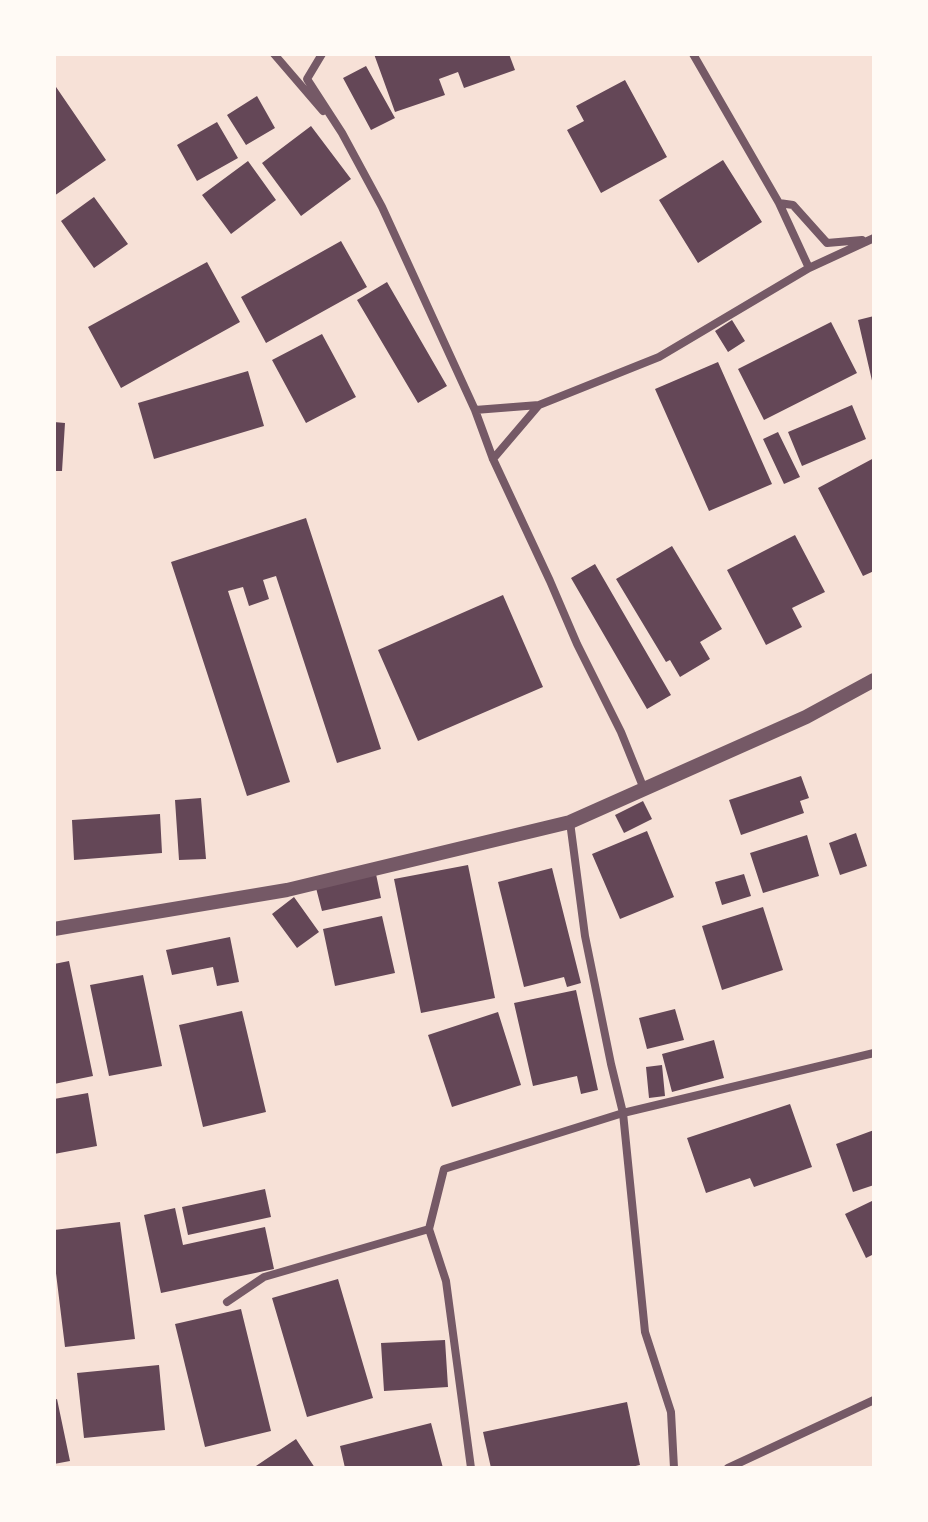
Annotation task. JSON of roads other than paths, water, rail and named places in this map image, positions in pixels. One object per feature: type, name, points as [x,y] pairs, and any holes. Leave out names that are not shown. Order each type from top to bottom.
[{"type":"street","points":[[274,54],[342,133]]},
{"type":"street","points":[[322,54],[307,79],[342,133],[382,207],[577,644],[621,732],[644,789]]},
{"type":"street","points":[[693,54],[779,203],[809,268]]},
{"type":"street","points":[[779,203],[793,205],[827,243],[872,239]]},
{"type":"street","points":[[475,410],[539,405],[659,357],[809,268],[872,239]]},
{"type":"street","points":[[493,459],[539,405]]},
{"type":"street","points":[[54,929],[287,890],[570,822],[806,717],[874,680]]},
{"type":"street","points":[[570,822],[585,936],[623,1113],[645,1332],[671,1412],[674,1468]]},
{"type":"street","points":[[471,1468],[446,1281],[429,1229],[444,1169],[623,1113],[874,1053]]},
{"type":"street","points":[[227,1302],[264,1277],[429,1229]]},
{"type":"street","points":[[728,1468],[874,1400]]}]
